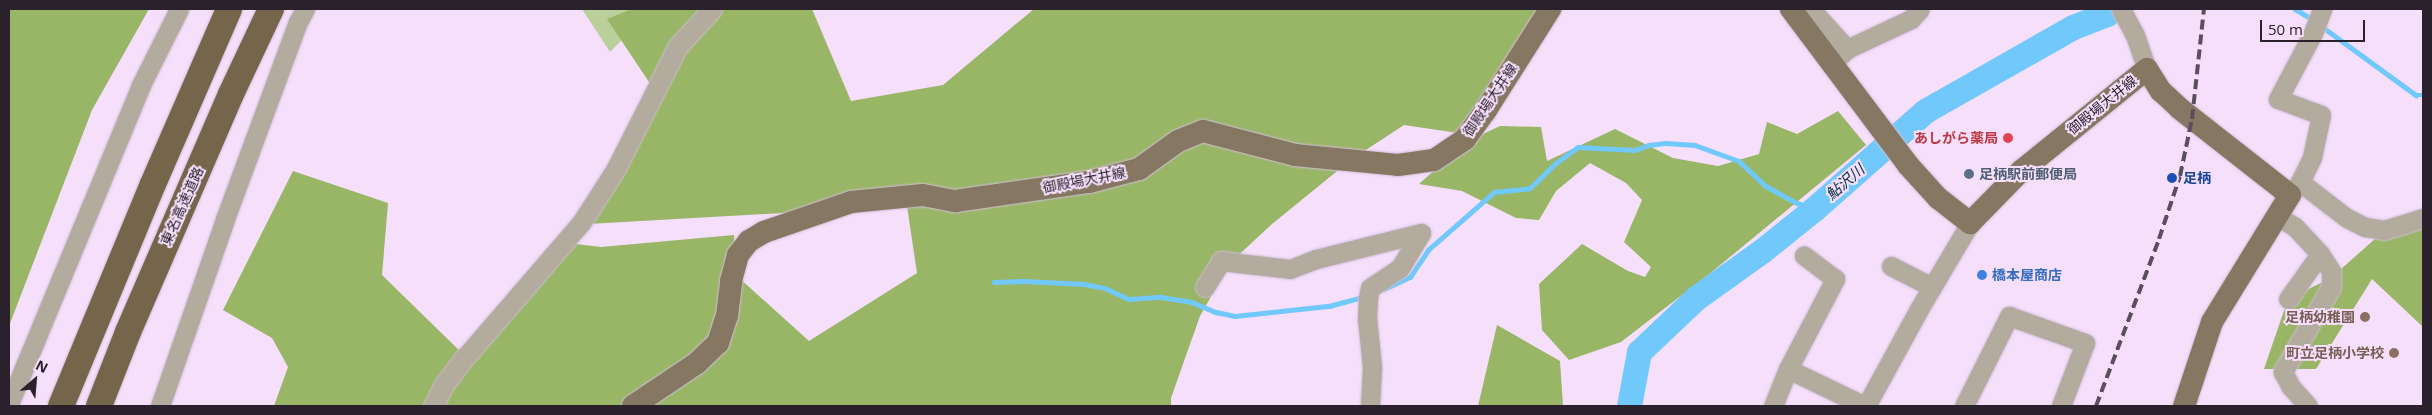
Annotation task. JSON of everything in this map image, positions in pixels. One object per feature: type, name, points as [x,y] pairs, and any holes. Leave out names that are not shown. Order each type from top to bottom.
[{"type":"highway","points":[[61,406],[153,184],[229,9]]},
{"type":"highway","name":"東名高速道路","points":[[99,406],[136,313],[271,9]]},
{"type":"main road","name":"御殿場大井線","points":[[633,406],[697,363],[718,343],[727,316],[731,281],[738,255],[749,241],[764,232],[851,202],[923,195],[955,201],[1089,182],[1139,170],[1178,141],[1203,131],[1296,155],[1398,165],[1434,160],[1465,139],[1486,110],[1550,9]]},
{"type":"main road","points":[[1790,9],[1839,56],[1906,162],[1938,198],[1970,223]]},
{"type":"main road","name":"御殿場大井線","points":[[1970,223],[2021,172],[2147,69],[2161,91],[2178,108],[2295,189]]},
{"type":"main road","points":[[2184,406],[2212,322],[2295,189]]},
{"type":"street","points":[[9,404],[141,85],[179,9]]},
{"type":"street","points":[[160,406],[228,210],[298,22],[306,9]]},
{"type":"street","points":[[433,406],[443,386],[466,356],[581,223],[615,170],[678,46],[712,9]]},
{"type":"street","points":[[1812,9],[1839,56],[1911,19],[1920,9]]},
{"type":"street","points":[[2121,9],[2135,35],[2147,69]]},
{"type":"street","points":[[2322,9],[2313,33],[2278,99],[2321,115],[2314,151],[2295,189],[2365,227],[2384,230],[2423,218]]},
{"type":"street","points":[[2277,216],[2295,227],[2320,254],[2331,270],[2331,287],[2283,372],[2291,387],[2308,406]]},
{"type":"street","points":[[1788,369],[1865,406],[1970,223]]},
{"type":"street","points":[[1205,286],[1221,261],[1290,269],[1316,259],[1421,233],[1400,268],[1369,295],[1372,367],[1370,406]]},
{"type":"street","points":[[2288,299],[2320,254]]},
{"type":"street","points":[[1773,406],[1788,369],[1835,279],[1804,256]]},
{"type":"street","points":[[1891,266],[1932,287]]},
{"type":"street","points":[[1964,406],[2010,316],[2086,343],[2061,406]]},
{"type":"green space","points":[[9,9],[149,9],[92,110],[9,326]]},
{"type":"green space","points":[[582,9],[652,9],[610,52]]},
{"type":"green space","points":[[632,9],[812,9],[851,101],[943,85],[1034,9],[1539,9],[1458,133],[1404,125],[1352,159],[1272,224],[1230,263],[1200,316],[1171,398],[1171,406],[274,406],[288,367],[272,338],[223,310],[293,171],[388,203],[382,275],[465,356],[568,243],[601,247],[734,235],[737,276],[809,341],[917,273],[907,206],[588,224],[655,91],[607,19]]},
{"type":"green space","points":[[1838,111],[1866,145],[1713,271],[1621,342],[1569,360],[1542,330],[1539,284],[1582,244],[1628,271],[1645,277],[1651,267],[1624,242],[1642,200],[1626,183],[1590,163],[1556,191],[1539,220],[1516,218],[1462,191],[1419,184],[1466,142],[1500,126],[1541,127],[1547,161],[1615,129],[1673,158],[1718,166],[1759,154],[1767,122],[1797,134]]},
{"type":"green space","points":[[2423,228],[2423,327],[2372,279],[2316,369],[2264,369],[2288,299],[2331,278],[2376,238]]},
{"type":"green space","points":[[1497,325],[1560,361],[1563,406],[1478,406]]},
{"type":"waterway","name":"鮎沢川","points":[[1629,406],[1639,352],[1696,298],[1763,250],[1814,209],[1925,111],[2073,27],[2107,14],[2114,9]]},
{"type":"waterway","points":[[2295,9],[2314,20]]},
{"type":"waterway","points":[[2320,25],[2416,95],[2423,95]]},
{"type":"waterway","points":[[1384,289],[1410,277],[1428,250],[1494,192],[1530,188],[1556,163],[1578,147],[1635,150],[1649,145],[1666,143],[1695,145],[1739,161],[1766,186],[1797,203],[1814,209]]},
{"type":"waterway","points":[[994,282],[1024,281],[1084,284],[1105,288],[1129,299],[1161,297],[1192,302],[1216,312],[1235,316],[1329,306],[1363,297]]},
{"type":"railway","points":[[2096,406],[2159,239],[2180,176],[2192,119],[2204,9]]},
{"type":"place","name":"あしがら薬局","points":[[2008,138]]},
{"type":"place","name":"足柄駅前郵便局","points":[[1969,174]]},
{"type":"place","name":"足柄","points":[[2172,178]]},
{"type":"place","name":"橋本屋商店","points":[[1982,275]]},
{"type":"place","name":"足柄幼稚園","points":[[2365,317]]},
{"type":"place","name":"町立足柄小学校","points":[[2394,353]]}]
